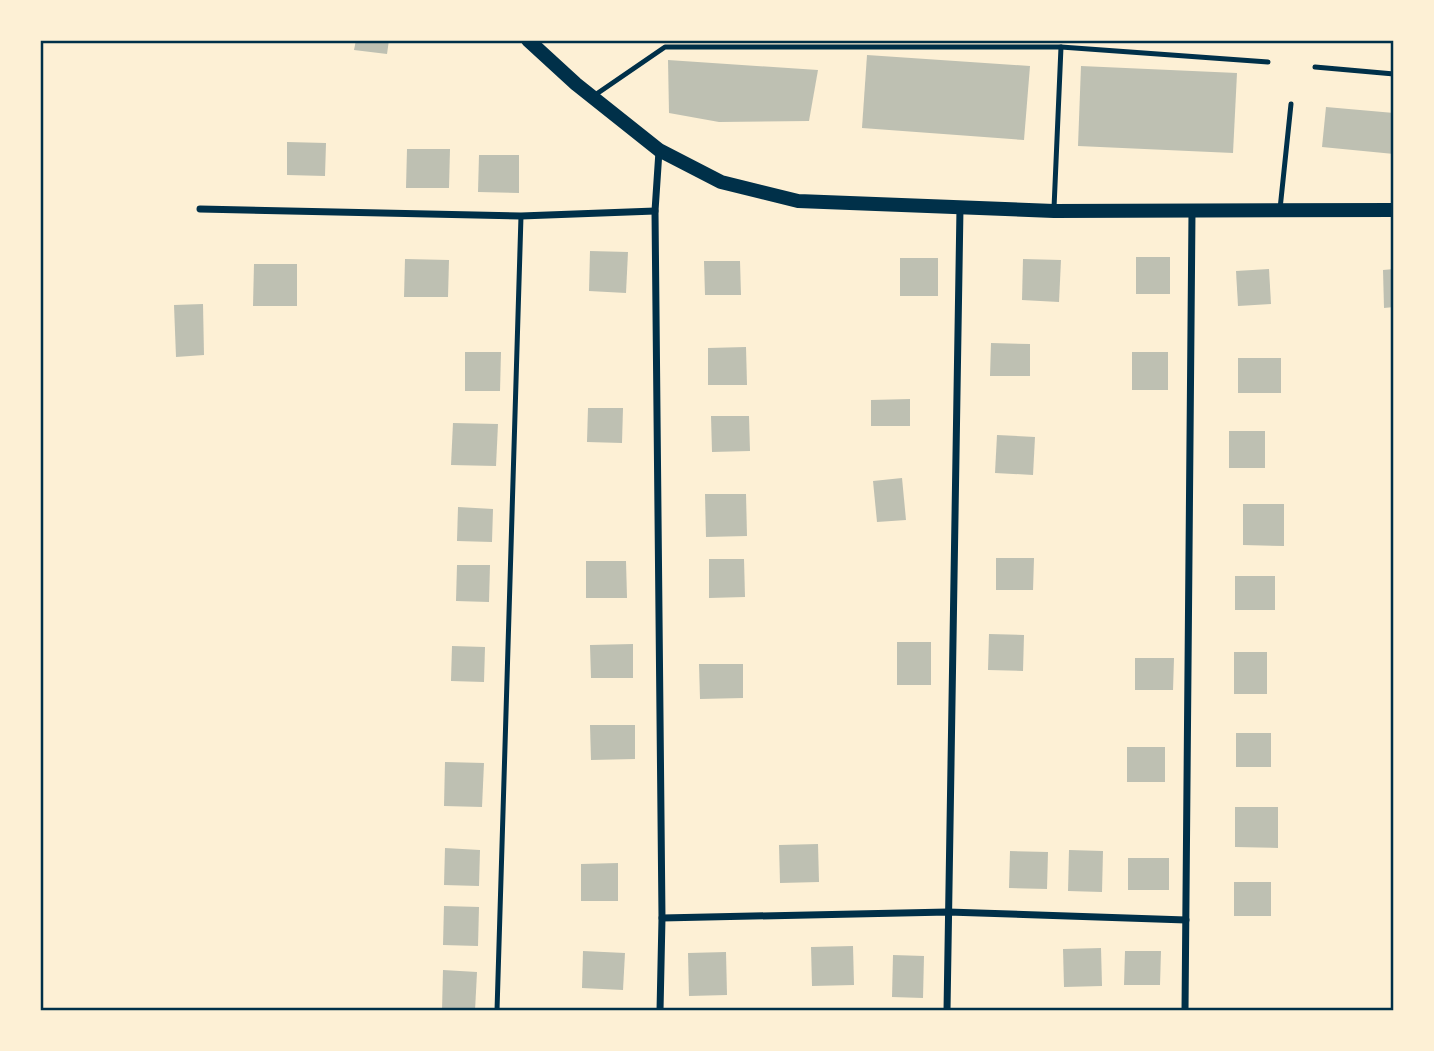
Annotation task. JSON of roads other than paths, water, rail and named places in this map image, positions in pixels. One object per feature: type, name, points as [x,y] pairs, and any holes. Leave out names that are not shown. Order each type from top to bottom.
[{"type":"main road","points":[[528,40],[592,97],[659,150],[722,182],[798,201],[1054,211],[1394,210]]},
{"type":"street","points":[[659,150],[655,211],[662,919],[660,1011]]},
{"type":"street","points":[[947,1011],[960,208]]},
{"type":"street","points":[[200,209],[521,216],[655,211]]},
{"type":"street","points":[[1185,1011],[1192,212]]},
{"type":"street","points":[[662,919],[948,912],[1186,920]]},
{"type":"lane","points":[[592,97],[665,47],[1062,47],[1268,62]]},
{"type":"lane","points":[[1054,211],[1062,47]]},
{"type":"lane","points":[[1315,67],[1394,74]]},
{"type":"lane","points":[[1280,212],[1291,104]]},
{"type":"lane","points":[[497,1011],[521,216]]}]
